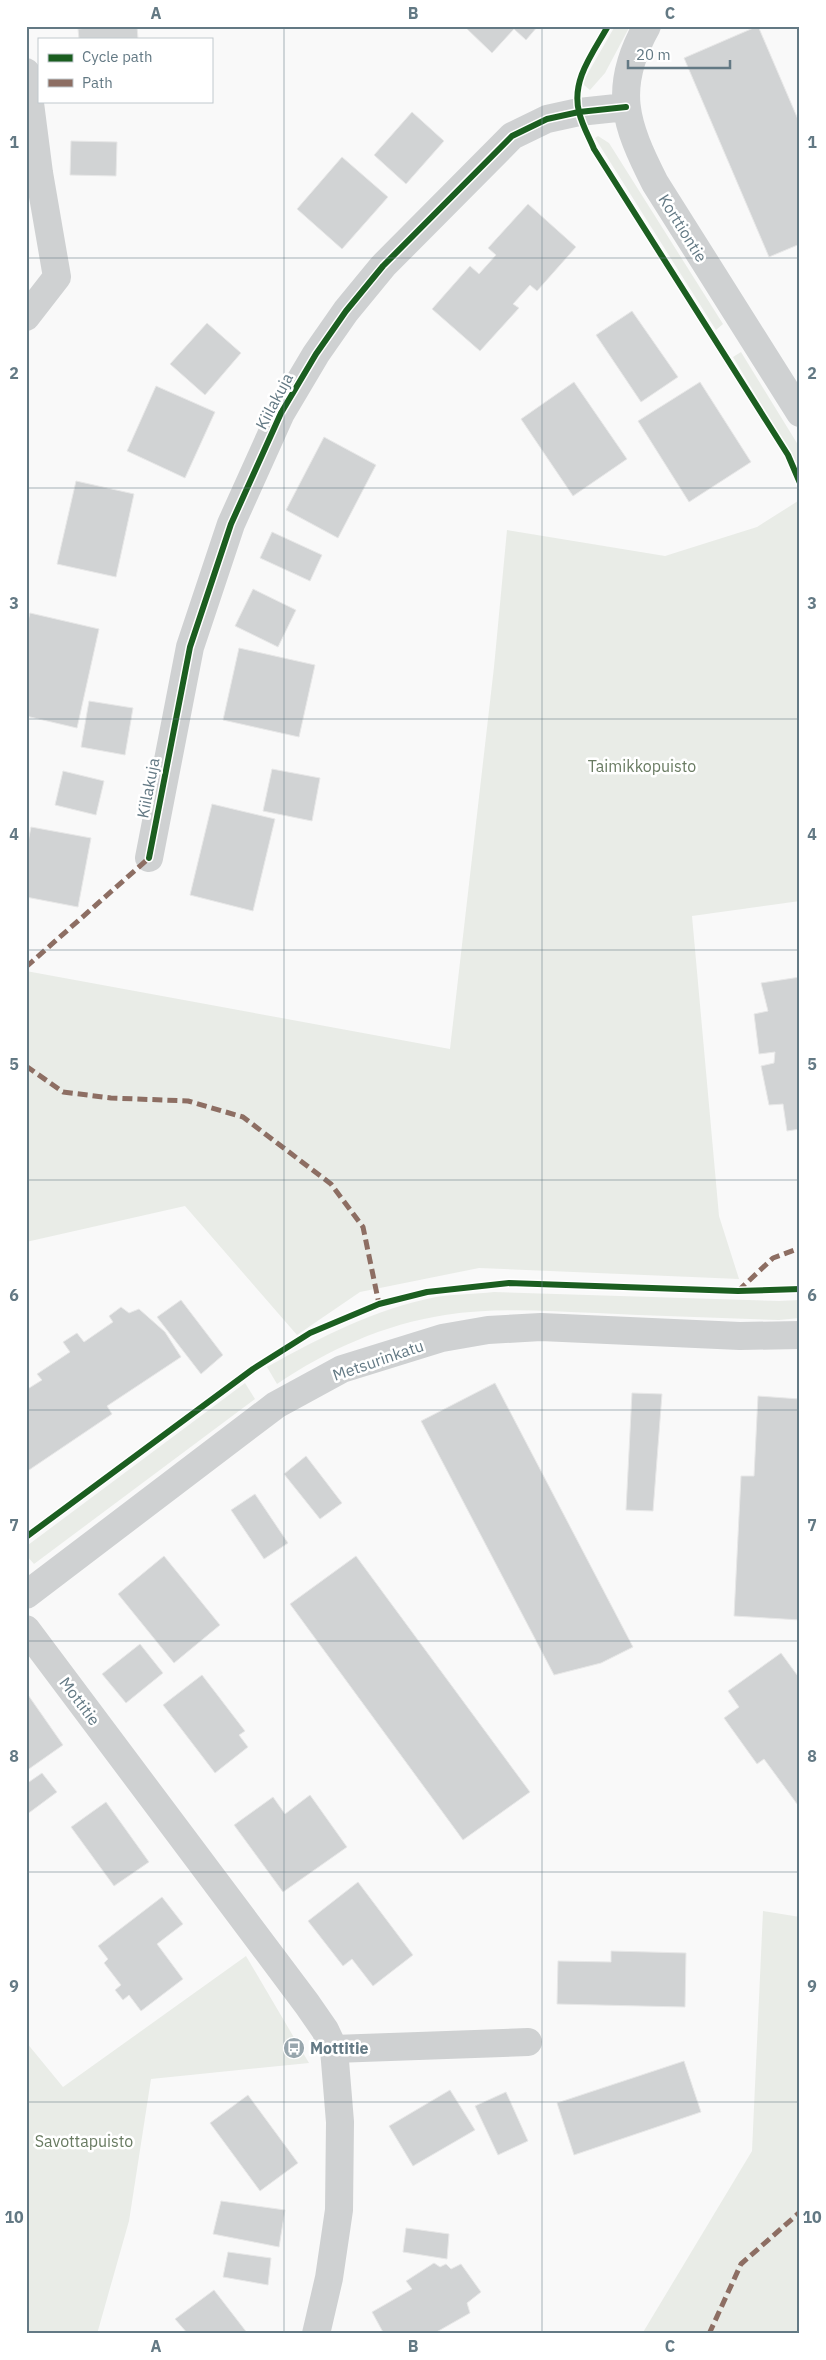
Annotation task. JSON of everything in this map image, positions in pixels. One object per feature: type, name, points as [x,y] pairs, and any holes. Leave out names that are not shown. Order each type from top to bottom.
[{"type":"street","name":"Korttiontie","points":[[647,26],[637,43],[627,74],[626,107],[638,148],[654,183],[800,413]]},
{"type":"street","points":[[26,72],[39,173],[57,277],[26,317]]},
{"type":"street","name":"Kiilakuja","points":[[149,858],[190,647],[231,524],[281,414],[316,354],[346,311],[383,266],[512,136],[548,119],[579,112],[626,107]]},
{"type":"street","name":"Metsurinkatu","points":[[26,1596],[276,1405],[342,1369],[442,1338],[488,1330],[541,1327],[740,1336],[800,1335]]},
{"type":"street","name":"Mottitie","points":[[26,1629],[307,2004],[325,2030],[334,2049],[340,2122],[339,2210],[329,2278],[316,2334]]},
{"type":"street","points":[[334,2049],[528,2042]]},
{"type":"green space","points":[[615,26],[630,26],[605,73],[590,90],[584,85],[584,80]]},
{"type":"green space","points":[[598,136],[609,143],[723,324],[716,330],[595,138]]},
{"type":"green space","points":[[741,352],[800,448],[800,469],[733,357]]},
{"type":"green space","name":"Taimikkopuisto","points":[[798,501],[800,518],[800,901],[692,916],[719,1216],[739,1279],[479,1268],[360,1292],[297,1335],[185,1206],[26,1242],[26,971],[450,1049],[494,667],[507,530],[665,556],[757,527]]},
{"type":"green space","points":[[494,1292],[779,1301],[800,1300],[800,1318],[779,1320],[521,1310],[482,1311],[423,1319],[379,1332],[357,1340],[316,1360],[277,1384],[267,1367],[349,1325],[391,1309],[436,1297]]},
{"type":"green space","points":[[245,1383],[255,1399],[34,1564],[27,1556],[28,1545]]},
{"type":"green space","points":[[763,1911],[800,1917],[800,2334],[642,2334],[752,2151]]},
{"type":"green space","name":"Savottapuisto","points":[[246,1956],[309,2063],[151,2079],[129,2221],[97,2334],[26,2334],[26,2042],[63,2087]]},
{"type":"building","points":[[137,26],[138,38],[79,38],[78,29]]},
{"type":"building","points":[[464,26],[538,26],[526,40],[514,29],[492,53]]},
{"type":"building","points":[[758,26],[800,124],[800,244],[769,257],[684,58]]},
{"type":"building","points":[[412,112],[444,141],[406,184],[374,155]]},
{"type":"building","points":[[71,141],[117,142],[116,176],[70,175]]},
{"type":"building","points":[[342,157],[388,197],[342,249],[297,209]]},
{"type":"building","points":[[528,204],[576,247],[537,291],[530,285],[513,304],[519,308],[480,351],[432,309],[470,266],[479,274],[496,255],[488,248]]},
{"type":"building","points":[[632,311],[678,377],[641,402],[596,335]]},
{"type":"building","points":[[207,323],[241,353],[205,395],[170,364]]},
{"type":"building","points":[[574,382],[627,459],[573,496],[521,419]]},
{"type":"building","points":[[700,382],[751,462],[689,502],[638,421]]},
{"type":"building","points":[[156,386],[215,412],[185,478],[127,451]]},
{"type":"building","points":[[324,437],[376,465],[338,538],[286,510]]},
{"type":"building","points":[[76,481],[134,494],[116,577],[57,564]]},
{"type":"building","points":[[272,532],[322,555],[310,581],[260,558]]},
{"type":"building","points":[[253,589],[296,610],[278,647],[235,626]]},
{"type":"building","points":[[30,613],[99,629],[77,728],[26,716],[26,629]]},
{"type":"building","points":[[239,648],[315,665],[299,737],[223,720]]},
{"type":"building","points":[[89,701],[133,708],[125,755],[81,747]]},
{"type":"building","points":[[272,769],[320,778],[312,821],[263,811]]},
{"type":"building","points":[[63,771],[104,781],[96,815],[55,805]]},
{"type":"building","points":[[212,804],[275,819],[253,911],[190,895]]},
{"type":"building","points":[[31,827],[91,838],[78,907],[26,897],[26,852]]},
{"type":"building","points":[[800,977],[800,1129],[787,1131],[783,1104],[769,1105],[761,1066],[774,1063],[775,1052],[759,1054],[754,1014],[768,1011],[761,983]]},
{"type":"building","points":[[181,1300],[223,1355],[201,1374],[157,1317]]},
{"type":"building","points":[[121,1307],[129,1313],[139,1309],[165,1332],[181,1357],[107,1406],[112,1414],[29,1470],[26,1466],[26,1390],[42,1380],[37,1374],[70,1352],[63,1342],[77,1333],[84,1342],[113,1322],[109,1316]]},
{"type":"building","points":[[495,1383],[633,1647],[601,1663],[554,1675],[421,1421]]},
{"type":"building","points":[[632,1393],[662,1394],[653,1511],[626,1510]]},
{"type":"building","points":[[758,1396],[800,1399],[800,1620],[734,1616],[741,1476],[754,1476]]},
{"type":"building","points":[[306,1456],[342,1503],[320,1519],[284,1474]]},
{"type":"building","points":[[255,1494],[288,1543],[264,1559],[231,1510]]},
{"type":"building","points":[[164,1556],[220,1625],[174,1663],[118,1594]]},
{"type":"building","points":[[356,1556],[530,1792],[463,1840],[290,1604]]},
{"type":"building","points":[[140,1644],[163,1673],[126,1703],[102,1674]]},
{"type":"building","points":[[781,1653],[800,1679],[800,1808],[764,1759],[757,1764],[724,1718],[739,1707],[728,1691]]},
{"type":"building","points":[[202,1675],[245,1731],[239,1735],[248,1747],[215,1773],[163,1705]]},
{"type":"building","points":[[26,1692],[63,1745],[26,1771]]},
{"type":"building","points":[[42,1773],[57,1792],[26,1815],[26,1784]]},
{"type":"building","points":[[310,1795],[347,1847],[283,1892],[234,1825],[273,1797],[285,1814]]},
{"type":"building","points":[[106,1802],[149,1862],[114,1886],[71,1827]]},
{"type":"building","points":[[358,1882],[413,1955],[373,1986],[352,1959],[343,1966],[308,1921]]},
{"type":"building","points":[[162,1897],[183,1924],[157,1944],[183,1979],[141,2011],[129,1995],[123,2000],[115,1990],[121,1985],[104,1963],[108,1959],[98,1946]]},
{"type":"building","points":[[611,1951],[686,1953],[685,2007],[557,2004],[558,1961],[611,1962]]},
{"type":"building","points":[[684,2061],[701,2112],[574,2155],[557,2103]]},
{"type":"building","points":[[450,2090],[475,2130],[413,2166],[389,2126]]},
{"type":"building","points":[[506,2092],[528,2141],[498,2155],[475,2106]]},
{"type":"building","points":[[248,2095],[298,2163],[260,2191],[210,2123]]},
{"type":"building","points":[[221,2201],[285,2210],[279,2247],[213,2234]]},
{"type":"building","points":[[406,2228],[449,2234],[447,2259],[403,2252]]},
{"type":"building","points":[[228,2252],[271,2258],[268,2285],[223,2277]]},
{"type":"building","points":[[434,2263],[440,2267],[446,2264],[451,2269],[461,2264],[481,2292],[467,2303],[470,2313],[433,2334],[384,2334],[372,2312],[412,2289],[406,2281]]},
{"type":"building","points":[[214,2290],[248,2334],[188,2334],[175,2319]]},
{"type":"marked path","points":[[26,967],[149,858]]},
{"type":"marked path","points":[[26,1066],[63,1092],[111,1098],[188,1101],[243,1117],[331,1184],[363,1227],[379,1304]]},
{"type":"marked path","points":[[738,1291],[773,1258],[800,1248]]},
{"type":"marked path","points":[[709,2334],[741,2264],[800,2212]]},
{"type":"cycle path","points":[[608,26],[585,67],[578,89],[577,100],[584,126],[594,149],[788,455],[800,483]]},
{"type":"cycle path","points":[[149,858],[190,647],[231,524],[281,413],[316,354],[346,311],[383,266],[512,136],[547,119],[579,112],[626,107]]},
{"type":"cycle path","points":[[26,1537],[253,1369],[310,1333],[379,1304],[427,1292],[509,1283],[738,1291],[800,1289]]},
{"type":"place","name":"Mottitie","points":[[294,2048]]}]
